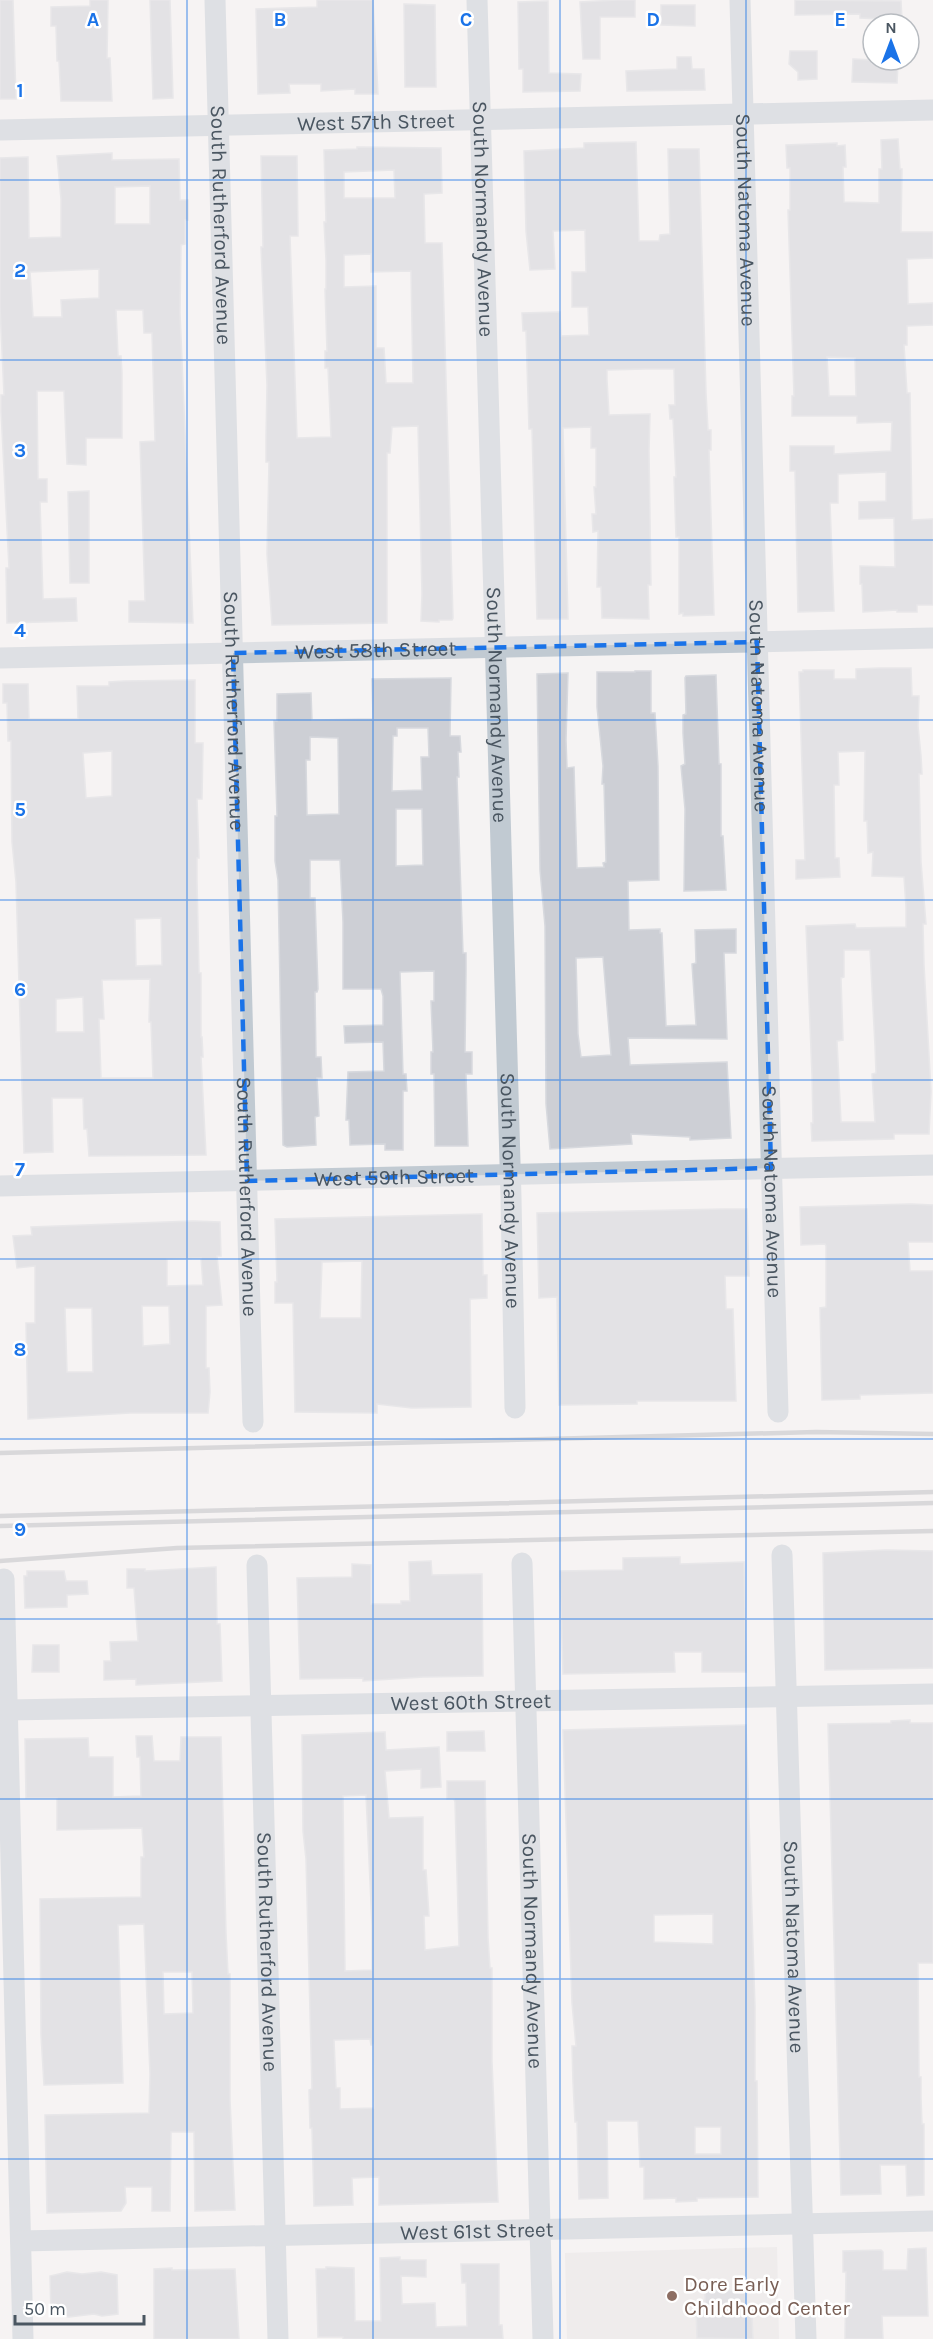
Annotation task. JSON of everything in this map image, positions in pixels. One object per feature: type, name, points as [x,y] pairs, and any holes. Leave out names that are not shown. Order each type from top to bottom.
[{"type":"street","name":"South Rutherford Avenue","points":[[214,0],[254,1422]]},
{"type":"street","name":"South Normandy Avenue","points":[[477,0],[511,1174],[514,1408]]},
{"type":"street","name":"South Natoma Avenue","points":[[740,0],[777,1412]]},
{"type":"street","name":"West 57th Street","points":[[0,130],[933,110]]},
{"type":"street","name":"West 58th Street","points":[[0,658],[933,638]]},
{"type":"street","name":"West 59th Street","points":[[0,1186],[933,1165]]},
{"type":"street","name":"South Natoma Avenue","points":[[782,1555],[806,2339]]},
{"type":"street","name":"South Normandy Avenue","points":[[522,1563],[543,2339]]},
{"type":"street","name":"South Rutherford Avenue","points":[[257,1565],[278,2339]]},
{"type":"street","points":[[4,1579],[23,2339]]},
{"type":"street","name":"West 60th Street","points":[[7,1710],[933,1694]]},
{"type":"street","name":"West 61st Street","points":[[21,2241],[933,2221]]},
{"type":"highlighted area","points":[[757,642],[771,1168],[247,1181],[233,653]]},
{"type":"shaded area","name":"Dore Early Childhood Center","points":[[777,2247],[779,2339],[567,2339],[565,2253]]},
{"type":"building","points":[[0,0],[13,0],[16,99],[0,99]]},
{"type":"building","points":[[90,0],[108,0],[107,58],[110,58],[112,101],[61,101],[56,26],[51,26],[51,7],[90,6]]},
{"type":"building","points":[[150,0],[170,0],[173,98],[153,99]]},
{"type":"building","points":[[317,0],[373,0],[378,94],[355,94],[355,89],[321,91],[321,84],[289,84],[290,93],[258,94],[256,9],[317,7]]},
{"type":"building","points":[[635,0],[635,17],[600,17],[600,59],[583,59],[580,2]]},
{"type":"building","points":[[795,0],[901,1],[902,12],[861,12],[861,18],[860,14],[795,15]]},
{"type":"building","points":[[548,1],[549,73],[581,74],[580,91],[523,92],[523,69],[519,69],[518,2]]},
{"type":"building","points":[[404,4],[435,5],[436,87],[405,87]]},
{"type":"building","points":[[661,5],[695,5],[695,26],[661,25]]},
{"type":"building","points":[[790,51],[817,51],[817,79],[798,80],[798,72],[789,64]]},
{"type":"building","points":[[677,57],[691,57],[692,69],[704,69],[705,90],[627,91],[626,71],[677,69]]},
{"type":"building","points":[[853,59],[861,59],[861,72],[898,72],[897,83],[852,82]]},
{"type":"building","points":[[898,139],[900,169],[902,169],[901,232],[933,232],[933,258],[907,259],[908,304],[933,303],[933,325],[907,326],[907,345],[904,345],[907,393],[910,393],[912,520],[933,519],[933,605],[917,605],[917,612],[897,612],[897,610],[863,612],[860,566],[895,567],[894,518],[859,519],[859,502],[886,501],[886,472],[838,474],[838,503],[830,503],[834,611],[798,612],[795,471],[790,471],[790,446],[834,446],[834,454],[891,451],[892,422],[857,423],[857,416],[792,416],[792,396],[794,396],[788,210],[790,210],[790,168],[787,168],[786,145],[837,143],[837,146],[845,145],[844,202],[879,203],[879,169],[882,169],[881,140]],"holes":[[[827,357],[855,358],[856,396],[829,396]]]},
{"type":"building","points":[[636,142],[639,241],[659,241],[660,235],[670,234],[668,149],[699,149],[706,393],[708,430],[711,430],[711,450],[709,450],[714,615],[683,616],[683,613],[679,614],[679,537],[676,537],[673,419],[670,419],[669,405],[675,405],[674,369],[645,369],[607,370],[607,380],[609,415],[650,414],[651,585],[648,585],[649,619],[602,618],[601,587],[597,587],[598,531],[593,532],[592,514],[596,514],[594,487],[596,487],[596,448],[591,448],[591,427],[563,428],[568,619],[537,619],[532,429],[529,429],[526,331],[523,331],[522,313],[560,312],[561,336],[589,335],[588,307],[572,307],[572,272],[586,272],[585,230],[553,231],[555,269],[530,270],[526,231],[524,151],[584,148],[584,143]]},
{"type":"building","points":[[357,147],[441,148],[442,193],[424,194],[425,243],[442,243],[453,618],[452,620],[439,620],[439,622],[421,621],[418,426],[392,427],[390,453],[387,453],[387,623],[272,625],[267,554],[269,462],[266,462],[267,385],[261,247],[263,247],[261,156],[297,156],[298,236],[290,236],[297,438],[331,437],[328,368],[325,368],[325,351],[327,351],[324,150],[357,149]],"holes":[[[394,170],[395,198],[344,198],[344,172]],[[371,254],[371,272],[411,271],[413,383],[386,383],[384,348],[376,348],[376,286],[344,287],[344,255]]]},
{"type":"building","points":[[112,153],[112,160],[179,159],[180,200],[188,200],[185,244],[181,245],[180,313],[193,623],[129,622],[129,601],[145,601],[140,442],[155,441],[152,333],[144,333],[143,310],[116,310],[118,356],[121,356],[122,373],[122,438],[86,438],[86,465],[67,464],[64,391],[37,391],[38,479],[47,479],[47,502],[40,502],[43,599],[76,598],[77,621],[7,623],[6,568],[9,568],[1,411],[1,395],[4,395],[0,307],[0,158],[28,157],[29,238],[61,237],[61,199],[57,156]],"holes":[[[150,186],[150,224],[115,224],[115,187]],[[99,269],[99,298],[61,300],[62,317],[33,317],[30,272]]]},
{"type":"building","points":[[89,491],[89,583],[70,583],[68,492]]},
{"type":"building","points":[[911,668],[912,696],[919,696],[918,726],[922,774],[919,774],[921,862],[926,924],[923,924],[924,965],[931,1091],[929,1134],[894,1134],[894,1139],[812,1141],[812,1075],[806,926],[855,924],[856,928],[906,927],[904,877],[872,876],[873,852],[868,853],[867,821],[864,821],[865,751],[838,752],[839,785],[834,785],[835,858],[839,858],[840,877],[796,879],[796,860],[805,860],[799,672],[834,670],[834,679],[856,679],[856,669]],"holes":[[[844,950],[870,950],[876,1073],[872,1074],[875,1122],[841,1122],[837,1041],[843,1040],[841,978],[844,977]]]},
{"type":"building","points":[[651,671],[651,713],[655,713],[658,766],[659,880],[628,881],[629,930],[660,929],[662,933],[666,1026],[696,1025],[692,964],[696,963],[695,930],[736,929],[736,953],[724,953],[727,1039],[628,1038],[630,1065],[727,1062],[731,1138],[690,1140],[690,1137],[631,1134],[632,1144],[550,1149],[546,1104],[545,926],[540,870],[537,674],[568,673],[567,768],[574,767],[577,868],[604,867],[603,863],[606,862],[597,672]],"holes":[[[603,957],[611,1055],[581,1057],[578,1034],[576,958]]]},
{"type":"building","points":[[716,675],[719,764],[721,764],[721,836],[723,836],[726,890],[684,891],[685,809],[681,766],[685,764],[683,715],[686,714],[685,678],[686,676]]},
{"type":"building","points":[[451,678],[450,736],[460,736],[461,752],[458,752],[459,777],[457,777],[463,953],[466,953],[465,1052],[472,1052],[472,1074],[466,1074],[468,1146],[435,1146],[434,1074],[431,1074],[431,1052],[433,1052],[431,1001],[434,1001],[434,971],[400,972],[403,1074],[406,1074],[407,1091],[403,1091],[403,1150],[385,1150],[385,1144],[350,1145],[349,1120],[346,1120],[348,1072],[384,1071],[383,1042],[345,1043],[344,1026],[383,1025],[383,996],[381,989],[343,989],[340,860],[310,860],[310,898],[315,898],[318,989],[315,992],[316,1057],[321,1057],[322,1078],[317,1078],[319,1116],[315,1117],[316,1145],[287,1147],[283,1145],[278,880],[275,861],[275,816],[277,816],[274,721],[277,721],[277,694],[311,693],[312,720],[373,719],[372,679]],"holes":[[[397,728],[428,728],[429,757],[421,757],[422,790],[392,791],[393,736],[397,736]],[[310,737],[338,738],[339,814],[307,815],[306,760],[310,760]],[[396,809],[422,809],[423,865],[396,866]]]},
{"type":"building","points":[[195,680],[195,743],[203,743],[202,799],[197,799],[199,858],[197,858],[197,881],[206,1155],[89,1156],[87,1129],[84,1129],[83,1098],[52,1098],[53,1152],[24,1153],[16,882],[12,842],[11,741],[8,741],[7,703],[3,703],[3,684],[28,684],[29,719],[78,719],[77,686],[109,686],[109,682]],"holes":[[[112,751],[112,796],[86,798],[83,753]],[[161,918],[162,965],[136,966],[135,919]],[[150,979],[149,1022],[151,1022],[153,1078],[101,1078],[99,1019],[104,1019],[102,980]],[[83,997],[84,1032],[56,1032],[56,999]]]},
{"type":"building","points":[[933,1205],[933,1242],[908,1242],[910,1271],[933,1271],[933,1393],[860,1395],[860,1399],[822,1400],[820,1308],[826,1307],[826,1246],[825,1244],[801,1245],[800,1207]]},
{"type":"building","points":[[747,1209],[749,1276],[725,1276],[726,1309],[733,1309],[736,1401],[637,1401],[637,1404],[559,1405],[557,1297],[539,1298],[537,1213]]},
{"type":"building","points":[[482,1214],[483,1275],[487,1275],[487,1298],[470,1299],[471,1407],[412,1408],[377,1404],[377,1413],[295,1412],[293,1303],[275,1303],[275,1282],[277,1282],[275,1219]],"holes":[[[362,1261],[361,1318],[320,1318],[322,1262]]]},
{"type":"building","points":[[220,1222],[221,1256],[217,1256],[222,1305],[206,1306],[206,1368],[209,1368],[210,1392],[208,1413],[130,1413],[28,1419],[26,1323],[35,1323],[35,1266],[17,1268],[13,1236],[32,1235],[31,1227]],"holes":[[[201,1258],[203,1285],[167,1286],[167,1259]],[[142,1306],[169,1306],[170,1344],[143,1346]],[[65,1308],[92,1308],[93,1372],[67,1372]]]},
{"type":"building","points":[[886,1550],[933,1551],[933,1668],[825,1670],[823,1553]]},
{"type":"building","points":[[680,1557],[680,1564],[744,1562],[746,1672],[702,1672],[702,1652],[674,1652],[675,1672],[563,1674],[560,1571],[623,1570],[623,1558]]},
{"type":"building","points":[[431,1561],[432,1575],[482,1574],[483,1676],[363,1681],[363,1678],[300,1679],[297,1578],[352,1577],[352,1564],[371,1565],[371,1604],[401,1604],[401,1601],[410,1601],[409,1562]]},
{"type":"building","points":[[216,1567],[217,1624],[220,1624],[222,1681],[136,1685],[136,1679],[104,1680],[104,1661],[111,1661],[110,1642],[138,1641],[134,1588],[127,1588],[127,1569],[145,1569],[145,1571]]},
{"type":"building","points":[[27,1571],[64,1571],[66,1581],[87,1581],[88,1594],[67,1595],[67,1607],[25,1608],[24,1576],[27,1576]]},
{"type":"building","points":[[33,1645],[59,1645],[59,1672],[32,1672]]},
{"type":"building","points":[[910,1720],[910,1723],[933,1723],[933,1963],[918,1963],[919,2077],[921,2077],[922,2124],[924,2124],[924,2195],[907,2196],[906,2165],[880,2165],[881,2194],[841,2195],[828,1724],[891,1723],[891,1721]]},
{"type":"building","points":[[746,1725],[755,2008],[755,2081],[757,2081],[758,2197],[697,2198],[697,2201],[676,2202],[676,2198],[644,2199],[644,2167],[640,2167],[638,2121],[607,2121],[608,2198],[579,2199],[572,2046],[576,2046],[572,2003],[563,1730]],"holes":[[[713,1914],[713,1944],[654,1942],[654,1915]],[[695,2127],[721,2127],[721,2154],[695,2154]]]},
{"type":"building","points":[[484,1731],[485,1751],[447,1751],[447,1732]]},
{"type":"building","points":[[385,1732],[386,1750],[439,1747],[441,1787],[421,1788],[421,1769],[385,1771],[389,1818],[423,1817],[423,1870],[426,1870],[429,1916],[424,1916],[425,1950],[459,1946],[455,1802],[454,1799],[447,1799],[447,1781],[485,1781],[488,1938],[490,1968],[492,1968],[492,2062],[498,2202],[379,2205],[379,2177],[352,2178],[353,2205],[314,2206],[309,2090],[312,2089],[302,1735]],"holes":[[[366,1795],[372,1970],[345,1971],[343,1796]],[[370,2039],[373,2045],[374,2108],[340,2109],[340,2088],[336,2088],[334,2040]]]},
{"type":"building","points":[[136,1736],[152,1736],[154,1761],[180,1761],[181,1737],[221,1737],[226,1933],[228,1974],[230,1974],[230,2100],[235,2210],[195,2211],[194,2132],[171,2132],[170,2211],[152,2211],[152,2187],[125,2187],[126,2203],[121,2211],[47,2213],[45,2115],[149,2113],[150,2074],[144,1924],[118,1925],[123,2083],[44,2085],[41,2035],[40,1899],[141,1897],[141,1857],[144,1857],[142,1828],[57,1830],[57,1798],[26,1798],[25,1739],[88,1738],[89,1757],[113,1757],[113,1797],[141,1796],[140,1757],[137,1757]],"holes":[[[163,1972],[192,1972],[193,2013],[164,2014]]]},
{"type":"building","points":[[926,2248],[928,2316],[882,2316],[883,2339],[845,2339],[846,2272],[843,2272],[843,2251],[881,2250],[883,2270],[907,2270],[908,2249]]},
{"type":"building","points":[[400,2257],[400,2260],[426,2260],[426,2277],[401,2276],[402,2304],[435,2303],[436,2327],[467,2326],[466,2283],[462,2283],[461,2264],[499,2264],[499,2325],[502,2325],[503,2339],[318,2337],[316,2269],[354,2268],[355,2321],[381,2321],[380,2258]]},
{"type":"building","points":[[172,2268],[172,2270],[235,2269],[239,2339],[154,2339],[154,2269]]},
{"type":"building","points":[[67,2272],[82,2274],[101,2272],[117,2275],[118,2314],[69,2317],[51,2314],[50,2276]]},
{"type":"building","points":[[745,2290],[746,2312],[752,2316],[753,2339],[697,2338],[696,2308],[705,2308],[705,2291]]},
{"type":"railway","points":[[0,1453],[816,1432],[933,1434]]},
{"type":"railway","points":[[0,1516],[933,1492]]},
{"type":"railway","points":[[0,1526],[933,1503]]},
{"type":"railway","points":[[0,1561],[177,1548],[933,1531]]},
{"type":"place","name":"Dore Early Childhood Center","points":[[672,2296]]}]
